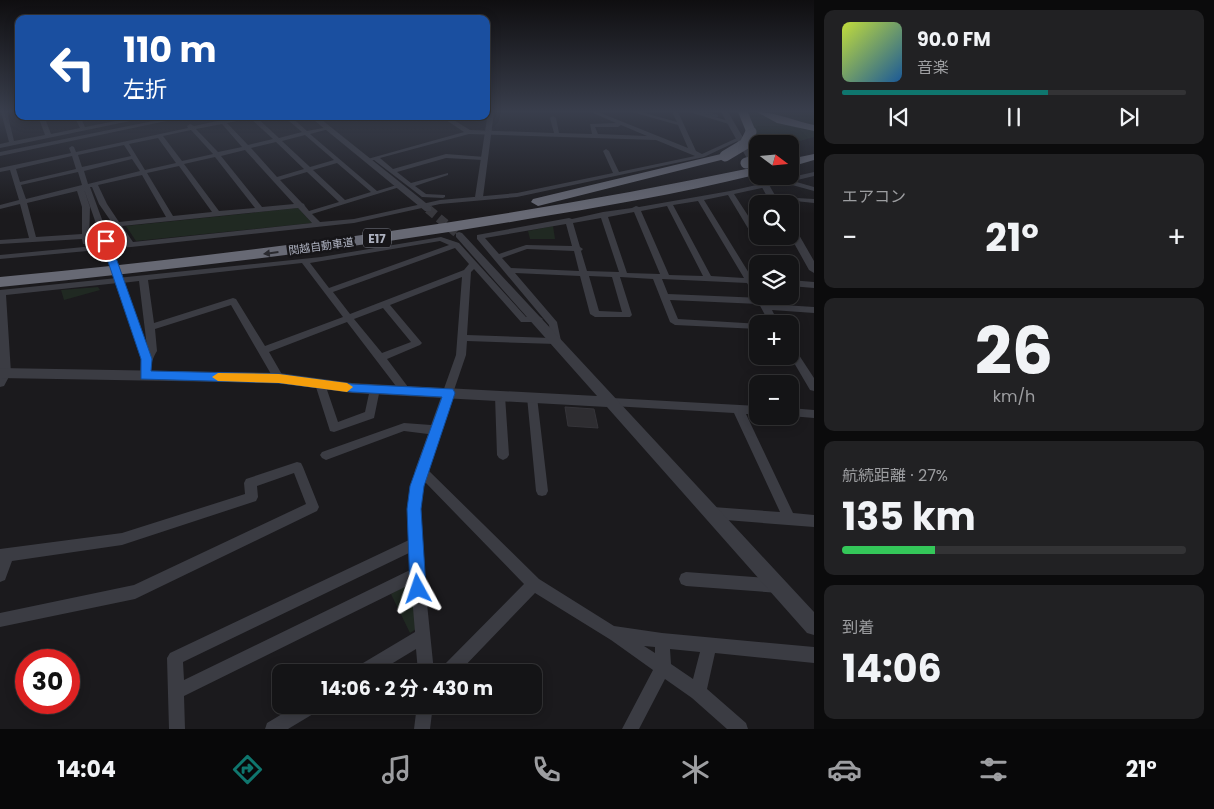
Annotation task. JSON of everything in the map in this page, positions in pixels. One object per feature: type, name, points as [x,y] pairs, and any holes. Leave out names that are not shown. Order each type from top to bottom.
[{"type":"highway","points":[[522,206],[725,156],[743,146]]},
{"type":"highway","points":[[799,151],[814,147]]},
{"type":"highway","points":[[799,161],[814,157]]},
{"type":"highway","points":[[799,165],[814,162]]},
{"type":"highway","name":"関越自動車道","points":[[0,269],[247,244],[522,206],[632,187],[749,173]]},
{"type":"highway","name":"関越自動車道","points":[[0,289],[640,202],[749,174]]},
{"type":"street","points":[[0,154],[42,146]]},
{"type":"street","points":[[71,146],[80,169],[131,245]]},
{"type":"street","points":[[0,170],[112,146]]},
{"type":"street","points":[[128,146],[171,218]]},
{"type":"street","points":[[168,146],[217,214]]},
{"type":"street","points":[[208,146],[260,210]]},
{"type":"street","points":[[0,207],[254,146]]},
{"type":"street","points":[[283,146],[343,202]]},
{"type":"street","points":[[319,146],[376,193]]},
{"type":"street","points":[[353,146],[393,172],[424,196],[455,194]]},
{"type":"street","points":[[371,159],[418,146]]},
{"type":"street","points":[[479,197],[485,146]]},
{"type":"street","points":[[677,146],[702,156]]},
{"type":"street","points":[[689,146],[692,152]]},
{"type":"street","points":[[0,257],[86,250],[318,225],[479,197],[517,195],[702,156],[723,146]]},
{"type":"street","points":[[743,146],[749,158]]},
{"type":"street","points":[[246,148],[309,212],[318,225]]},
{"type":"street","points":[[606,151],[617,175]]},
{"type":"street","points":[[393,172],[446,156],[483,158]]},
{"type":"street","points":[[18,184],[134,157]]},
{"type":"street","points":[[371,159],[426,207]]},
{"type":"street","points":[[277,179],[337,161]]},
{"type":"street","points":[[12,167],[24,201],[33,240]]},
{"type":"street","points":[[411,185],[446,174]]},
{"type":"street","points":[[799,178],[814,174]]},
{"type":"street","points":[[556,341],[554,324],[480,237],[604,214],[640,202],[669,204],[730,193],[749,178]]},
{"type":"street","points":[[91,185],[106,241],[146,359],[145,376]]},
{"type":"street","points":[[799,185],[814,189]]},
{"type":"street","points":[[309,212],[400,186]]},
{"type":"street","points":[[79,188],[86,207],[86,250]]},
{"type":"street","points":[[730,193],[749,223]]},
{"type":"street","points":[[700,198],[749,275]]},
{"type":"street","points":[[799,200],[814,201]]},
{"type":"street","points":[[640,202],[661,276],[664,298],[675,322],[749,326]]},
{"type":"street","points":[[669,204],[708,278]]},
{"type":"street","points":[[117,224],[302,205]]},
{"type":"street","points":[[569,220],[595,314],[627,315],[604,214]]},
{"type":"street","points":[[0,242],[86,236]]},
{"type":"street","points":[[749,410],[612,402],[532,397],[375,389],[279,378],[2,376],[0,289],[143,278],[304,261],[441,240],[458,240],[538,319],[556,341],[612,402],[713,513],[780,586],[814,626]]},
{"type":"street","points":[[458,240],[470,268],[524,320],[538,319]]},
{"type":"street","points":[[328,291],[458,240]]},
{"type":"street","points":[[799,244],[814,270]]},
{"type":"street","points":[[497,257],[526,247],[578,250]]},
{"type":"street","points":[[304,261],[406,391]]},
{"type":"street","points":[[262,351],[385,304],[470,268]]},
{"type":"street","points":[[425,664],[417,574],[414,509],[421,470],[461,355],[470,268]]},
{"type":"street","points":[[508,270],[749,281]]},
{"type":"street","points":[[143,278],[152,350],[146,359]]},
{"type":"street","points":[[799,284],[814,285]]},
{"type":"street","points":[[664,298],[749,300]]},
{"type":"street","points":[[150,327],[232,301],[279,378]]},
{"type":"street","points":[[380,358],[416,343],[385,304]]},
{"type":"street","points":[[788,305],[814,310]]},
{"type":"street","points":[[463,338],[556,341]]},
{"type":"street","points":[[799,363],[814,387]]},
{"type":"street","points":[[320,384],[334,428],[370,415],[375,389]]},
{"type":"street","points":[[500,396],[503,455]]},
{"type":"street","points":[[532,397],[542,490]]},
{"type":"street","points":[[738,409],[789,519]]},
{"type":"street","points":[[799,413],[814,414]]},
{"type":"street","points":[[326,455],[404,426],[435,430]]},
{"type":"street","points":[[0,575],[4,555],[122,538],[252,497],[250,483],[297,467],[313,507],[135,592],[0,620]]},
{"type":"street","points":[[421,470],[534,584],[663,667],[698,692],[740,729]]},
{"type":"street","points":[[713,513],[814,521]]},
{"type":"street","points":[[177,729],[175,658],[415,544]]},
{"type":"street","points":[[176,692],[417,574]]},
{"type":"street","points":[[686,579],[780,586]]},
{"type":"street","points":[[457,664],[534,584]]},
{"type":"street","points":[[612,633],[662,641],[814,655]]},
{"type":"street","points":[[377,664],[423,636]]},
{"type":"street","points":[[630,729],[663,667],[662,641]]},
{"type":"street","points":[[698,692],[709,645]]},
{"type":"street","points":[[274,729],[298,714]]},
{"type":"street","points":[[422,729],[424,714]]},
{"type":"shaded area","points":[[298,208],[312,223],[136,241],[126,226]]},
{"type":"shaded area","points":[[553,226],[555,239],[530,239],[528,231]]},
{"type":"shaded area","points":[[98,287],[100,290],[64,300],[61,290]]},
{"type":"shaded area","points":[[411,582],[416,629],[410,633],[391,594]]},
{"type":"building","points":[[565,407],[594,409],[598,428],[568,426]]},
{"type":"tunnel","points":[[428,209],[459,235]]},
{"type":"slow traffic","points":[[218,377],[279,378],[347,387]]},
{"type":"route","points":[[106,241],[146,359],[145,376],[279,378],[352,388],[449,393],[417,486],[414,509],[418,589]]}]
